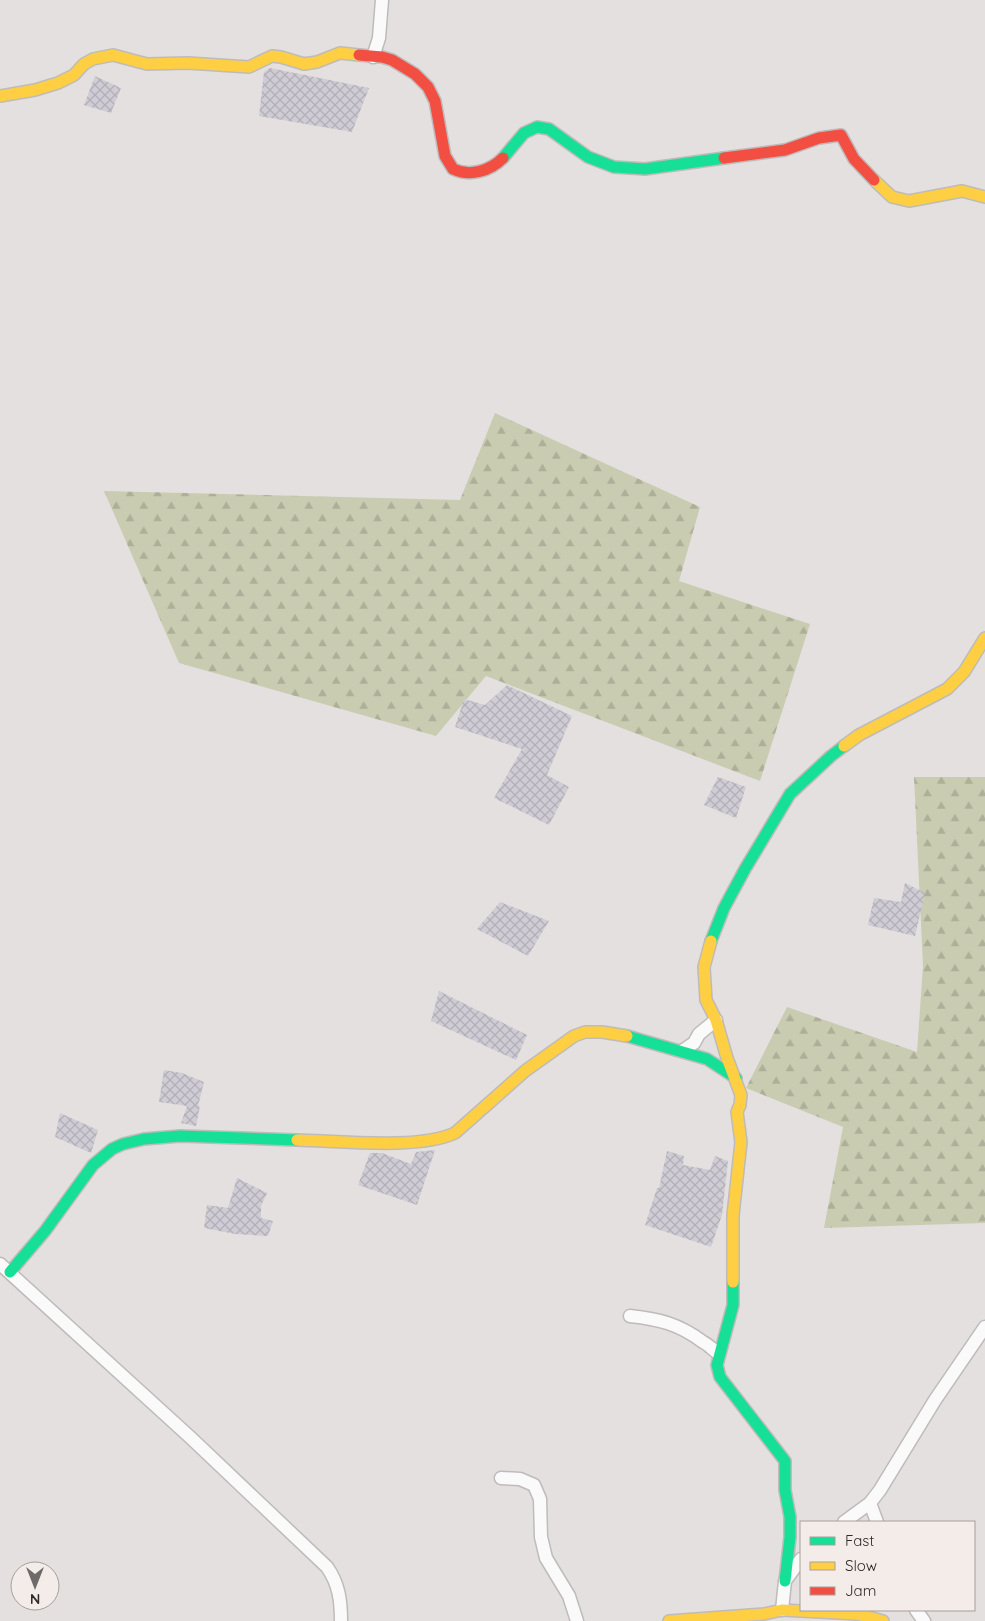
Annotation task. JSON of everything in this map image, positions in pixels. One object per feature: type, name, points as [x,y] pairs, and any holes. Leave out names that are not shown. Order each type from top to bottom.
[{"type":"street","points":[[373,57],[379,38],[382,0]]},
{"type":"street","points":[[0,96],[35,90],[58,83],[74,75],[84,64],[93,59],[113,55],[147,64],[249,67],[257,65],[270,56],[278,56],[302,65],[318,62],[326,57],[342,53],[384,57],[396,62],[415,75],[429,88],[435,100],[439,129],[447,162],[453,169],[468,173],[482,171],[494,166],[505,156],[514,142],[526,132],[537,127],[548,128],[559,133],[578,152],[597,162],[621,168],[653,168],[785,150],[831,134],[841,135],[854,159],[892,197],[909,201],[962,190],[985,197]]},
{"type":"street","points":[[782,1610],[790,1537],[790,1517],[785,1490],[786,1461],[720,1377],[717,1365],[733,1305],[732,1215],[741,1142],[737,1112],[741,1095],[727,1058],[716,1020],[706,1000],[704,967],[710,945],[728,900],[790,794],[831,756],[860,735],[947,689],[964,672],[985,638]]},
{"type":"street","points":[[682,1051],[694,1043],[698,1034],[716,1020]]},
{"type":"street","points":[[341,1621],[341,1601],[337,1583],[327,1567],[191,1438],[5,1268],[56,1216],[90,1169],[108,1153],[123,1144],[146,1139],[180,1136],[394,1143],[444,1138],[455,1133],[525,1071],[574,1036],[585,1032],[619,1034],[682,1051],[707,1059],[736,1078]]},
{"type":"street","points":[[630,1316],[656,1319],[672,1324],[704,1342],[719,1354]]},
{"type":"street","points":[[845,1521],[870,1503],[904,1452],[935,1400],[985,1327]]},
{"type":"street","points":[[501,1478],[520,1479],[534,1485],[540,1499],[542,1537],[546,1558],[569,1596],[577,1621]]},
{"type":"street","points":[[870,1503],[878,1521]]},
{"type":"street","points":[[785,1581],[800,1560]]},
{"type":"street","points":[[669,1621],[700,1617],[723,1619],[782,1610],[813,1616],[857,1614],[883,1621]]},
{"type":"green space","points":[[495,413],[700,507],[679,581],[810,624],[760,781],[486,676],[436,736],[179,663],[104,491],[460,500]]},
{"type":"green space","points":[[914,777],[985,777],[985,1223],[824,1228],[843,1127],[746,1088],[787,1007],[917,1052],[923,966]]},
{"type":"building","points":[[270,68],[369,88],[352,132],[259,116],[264,72]]},
{"type":"building","points":[[95,76],[121,88],[111,113],[84,105]]},
{"type":"building","points":[[507,685],[572,716],[547,775],[569,787],[549,825],[494,798],[522,749],[455,727],[464,699],[485,705]]},
{"type":"building","points":[[718,777],[746,787],[736,818],[704,805]]},
{"type":"building","points":[[905,883],[925,893],[915,936],[868,925],[874,898],[901,902]]},
{"type":"building","points":[[500,902],[549,921],[528,956],[477,929]]},
{"type":"building","points":[[439,991],[527,1035],[516,1060],[431,1021]]},
{"type":"building","points":[[164,1070],[182,1073],[204,1082],[198,1106],[200,1106],[196,1126],[181,1123],[187,1106],[159,1102]]},
{"type":"building","points":[[60,1113],[98,1130],[91,1153],[55,1137]]},
{"type":"building","points":[[435,1150],[417,1205],[358,1185],[370,1153],[382,1153],[411,1164],[416,1152]]},
{"type":"building","points":[[667,1151],[684,1156],[683,1165],[710,1170],[715,1156],[728,1161],[722,1215],[711,1247],[645,1225],[657,1188],[659,1188]]},
{"type":"building","points":[[237,1178],[267,1193],[261,1206],[261,1218],[273,1221],[268,1236],[235,1234],[204,1228],[207,1205],[228,1208]]},
{"type":"traffic: fast","points":[[503,158],[524,133],[537,127],[549,129],[588,157],[614,167],[645,169],[724,158]]},
{"type":"traffic: fast","points":[[711,941],[724,908],[790,794],[844,746]]},
{"type":"traffic: fast","points":[[627,1036],[707,1059],[736,1078]]},
{"type":"traffic: fast","points":[[10,1272],[45,1231],[93,1165],[112,1149],[144,1139],[180,1136],[297,1140]]},
{"type":"traffic: fast","points":[[733,1282],[733,1305],[717,1365],[720,1377],[785,1461],[785,1490],[790,1517],[790,1537],[785,1581]]},
{"type":"traffic: slow","points":[[0,96],[35,90],[58,83],[74,75],[84,64],[93,59],[113,55],[147,64],[188,63],[249,67],[272,56],[304,64],[317,62],[340,53],[359,55]]},
{"type":"traffic: slow","points":[[874,180],[892,197],[909,201],[962,191],[985,197]]},
{"type":"traffic: slow","points":[[844,746],[859,735],[947,689],[964,672],[985,638]]},
{"type":"traffic: slow","points":[[711,941],[704,967],[706,1000],[716,1020],[727,1058],[741,1095],[737,1112],[741,1142],[733,1215],[733,1282]]},
{"type":"traffic: slow","points":[[297,1140],[400,1143],[439,1138],[455,1133],[525,1071],[574,1036],[585,1032],[602,1032],[627,1036]]},
{"type":"traffic: slow","points":[[669,1621],[764,1614],[782,1610],[800,1611]]},
{"type":"traffic: slow","points":[[801,1611],[857,1614],[883,1621]]},
{"type":"traffic: jam","points":[[359,55],[392,60],[415,74],[428,87],[435,101],[445,156],[453,169],[466,172],[480,171],[498,163],[503,158]]},
{"type":"traffic: jam","points":[[724,158],[785,150],[819,138],[841,135],[854,159],[874,180]]}]
